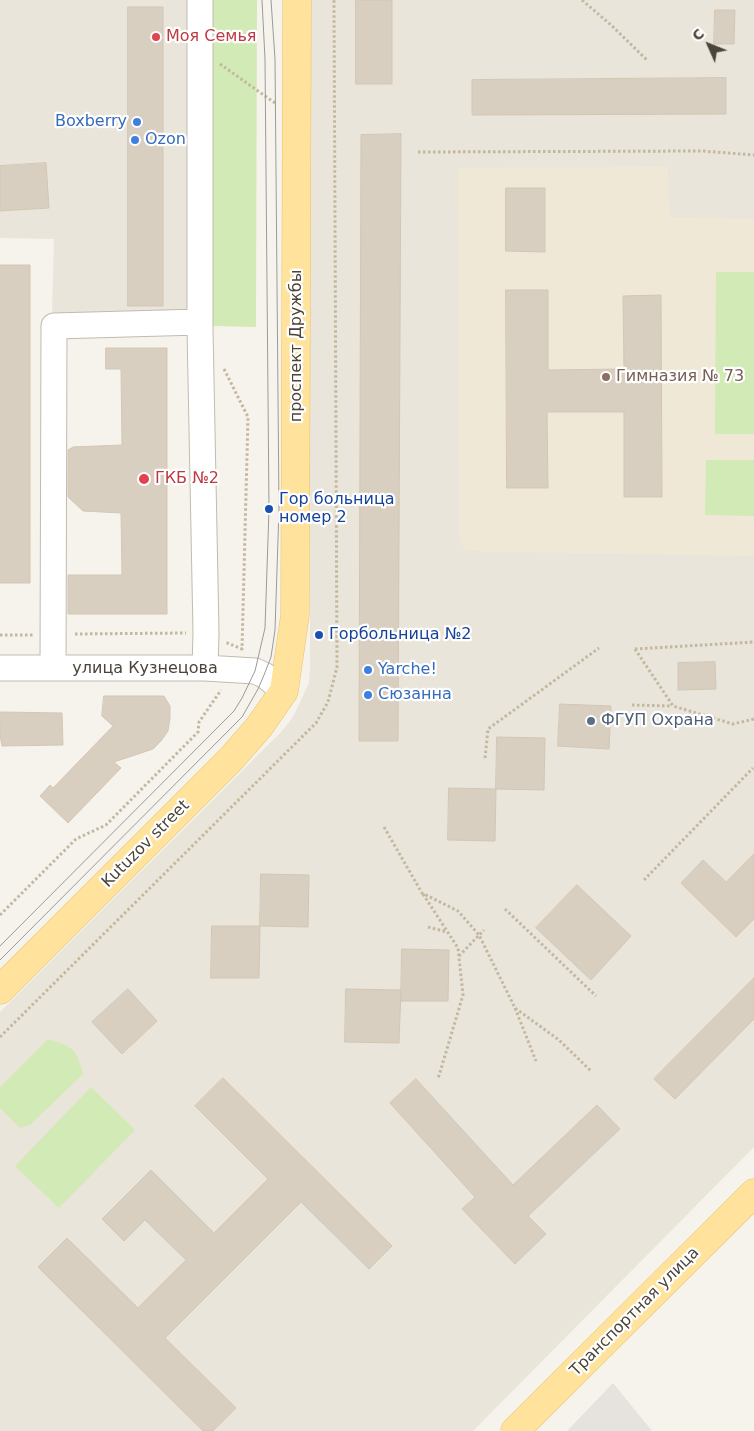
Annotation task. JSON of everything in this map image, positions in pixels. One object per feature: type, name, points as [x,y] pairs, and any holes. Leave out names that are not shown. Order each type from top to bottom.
[{"type":"main road","name":"проспект Дружбы","points":[[284,691],[296,615],[297,0]]},
{"type":"main road","name":"Kutuzov street","points":[[0,990],[231,759],[259,727],[284,691]]},
{"type":"main road","name":"Транспортная улица","points":[[516,1431],[754,1193]]},
{"type":"street","points":[[200,0],[200,322],[206,633],[205,668]]},
{"type":"street","points":[[53,668],[54,326],[200,322]]},
{"type":"street","name":"улица Кузнецова","points":[[0,668],[205,668],[237,659],[264,675],[284,691]]},
{"type":"path","points":[[0,1037],[316,723],[328,702],[337,667],[334,0]]},
{"type":"path","points":[[582,0],[611,25],[646,60]]},
{"type":"path","points":[[200,50],[275,103]]},
{"type":"path","points":[[418,152],[702,151],[754,155]]},
{"type":"path","points":[[672,706],[635,649],[754,642]]},
{"type":"path","points":[[485,758],[488,729],[599,648]]},
{"type":"path","points":[[0,915],[76,839],[106,825],[198,732],[199,722],[230,676],[237,659]]},
{"type":"path","points":[[632,705],[672,706],[733,724],[754,719]]},
{"type":"path","points":[[644,880],[753,768]]},
{"type":"path","points":[[384,827],[422,893],[458,948],[463,995],[438,1080]]},
{"type":"path","points":[[422,893],[458,911],[479,935],[515,1008],[536,1061]]},
{"type":"path","points":[[505,910],[596,996]]},
{"type":"path","points":[[428,927],[448,932]]},
{"type":"path","points":[[459,956],[484,930]]},
{"type":"path","points":[[515,1008],[559,1040],[591,1071]]},
{"type":"shaded area","points":[[0,0],[243,0],[242,313],[52,314],[54,239],[0,238]]},
{"type":"shaded area","points":[[309,0],[754,0],[754,1147],[473,1431],[0,1431],[0,1012],[283,730],[293,717],[309,683]]},
{"type":"shaded area","name":"Гимназия № 73","points":[[668,167],[669,217],[754,219],[754,556],[465,551],[459,536],[458,168]]},
{"type":"shaded area","points":[[613,1383],[652,1431],[567,1431]]},
{"type":"green space","points":[[212,0],[257,0],[256,327],[213,326]]},
{"type":"green space","points":[[716,272],[754,272],[754,434],[715,434]]},
{"type":"green space","points":[[706,460],[754,460],[754,516],[705,515]]},
{"type":"green space","points":[[48,1039],[63,1044],[72,1050],[78,1059],[83,1074],[30,1125],[20,1128],[0,1108],[0,1087]]},
{"type":"green space","points":[[91,1087],[135,1130],[59,1208],[15,1166]]},
{"type":"building","points":[[356,0],[392,0],[392,84],[356,84]]},
{"type":"building","points":[[128,7],[163,7],[163,306],[128,306]]},
{"type":"building","points":[[715,10],[735,10],[734,44],[714,44]]},
{"type":"building","points":[[726,78],[726,114],[472,115],[472,80]]},
{"type":"building","points":[[401,134],[398,741],[359,741],[361,135]]},
{"type":"building","points":[[46,163],[49,208],[0,211],[0,166]]},
{"type":"building","points":[[506,188],[545,188],[545,252],[506,251]]},
{"type":"building","points":[[0,265],[30,265],[30,583],[0,583]]},
{"type":"building","points":[[506,290],[548,290],[548,370],[624,369],[623,296],[661,295],[662,497],[624,497],[624,412],[547,412],[548,488],[507,488]]},
{"type":"building","name":"ГКБ №2","points":[[106,348],[167,348],[167,614],[68,614],[68,575],[122,575],[121,513],[83,511],[68,497],[68,450],[73,447],[122,445],[121,369],[106,369]]},
{"type":"building","points":[[715,662],[716,689],[678,690],[678,663]]},
{"type":"building","points":[[104,696],[164,696],[170,706],[168,731],[153,749],[114,762],[121,768],[68,823],[40,796],[50,785],[53,788],[113,726],[102,716]]},
{"type":"building","points":[[560,704],[611,706],[609,749],[558,746]]},
{"type":"building","points":[[0,712],[62,713],[63,745],[2,746]]},
{"type":"building","points":[[497,737],[545,738],[544,790],[496,789]]},
{"type":"building","points":[[449,788],[496,789],[495,841],[448,840]]},
{"type":"building","points":[[754,854],[754,919],[736,937],[681,883],[703,860],[726,882]]},
{"type":"building","points":[[261,874],[309,875],[308,927],[260,926]]},
{"type":"building","points":[[577,885],[631,936],[591,980],[536,928]]},
{"type":"building","points":[[212,926],[260,926],[259,978],[211,978]]},
{"type":"building","points":[[402,949],[449,950],[448,1001],[401,1001]]},
{"type":"building","points":[[754,978],[754,1019],[675,1099],[654,1079]]},
{"type":"building","points":[[128,989],[157,1021],[122,1054],[92,1022]]},
{"type":"building","points":[[346,989],[401,990],[399,1043],[345,1042]]},
{"type":"building","points":[[223,1078],[392,1246],[369,1269],[301,1202],[165,1338],[236,1408],[213,1431],[203,1431],[38,1267],[67,1238],[138,1308],[186,1260],[145,1220],[124,1241],[102,1219],[151,1170],[214,1233],[268,1179],[195,1106]]},
{"type":"building","points":[[416,1079],[513,1185],[597,1105],[620,1129],[528,1216],[546,1234],[515,1264],[462,1209],[475,1197],[390,1103]]},
{"type":"tram line","points":[[0,946],[234,711],[255,671],[265,628],[269,509],[265,59],[262,0]]},
{"type":"tram line","points":[[0,960],[242,717],[258,689],[271,657],[275,630],[279,509],[275,59],[271,0]]},
{"type":"place","name":"Моя Семья","points":[[156,37]]},
{"type":"place","name":"Boxberry","points":[[137,122]]},
{"type":"place","name":"Ozon","points":[[135,140]]},
{"type":"place","name":"Гимназия № 73","points":[[606,377]]},
{"type":"place","name":"ГКБ №2","points":[[144,479]]},
{"type":"place","name":"Гор больница номер 2","points":[[269,509]]},
{"type":"place","name":"Горбольница №2","points":[[319,635]]},
{"type":"place","name":"Yarche!","points":[[368,670]]},
{"type":"place","name":"Сюзанна","points":[[368,695]]},
{"type":"place","name":"ФГУП Охрана","points":[[591,721]]}]
